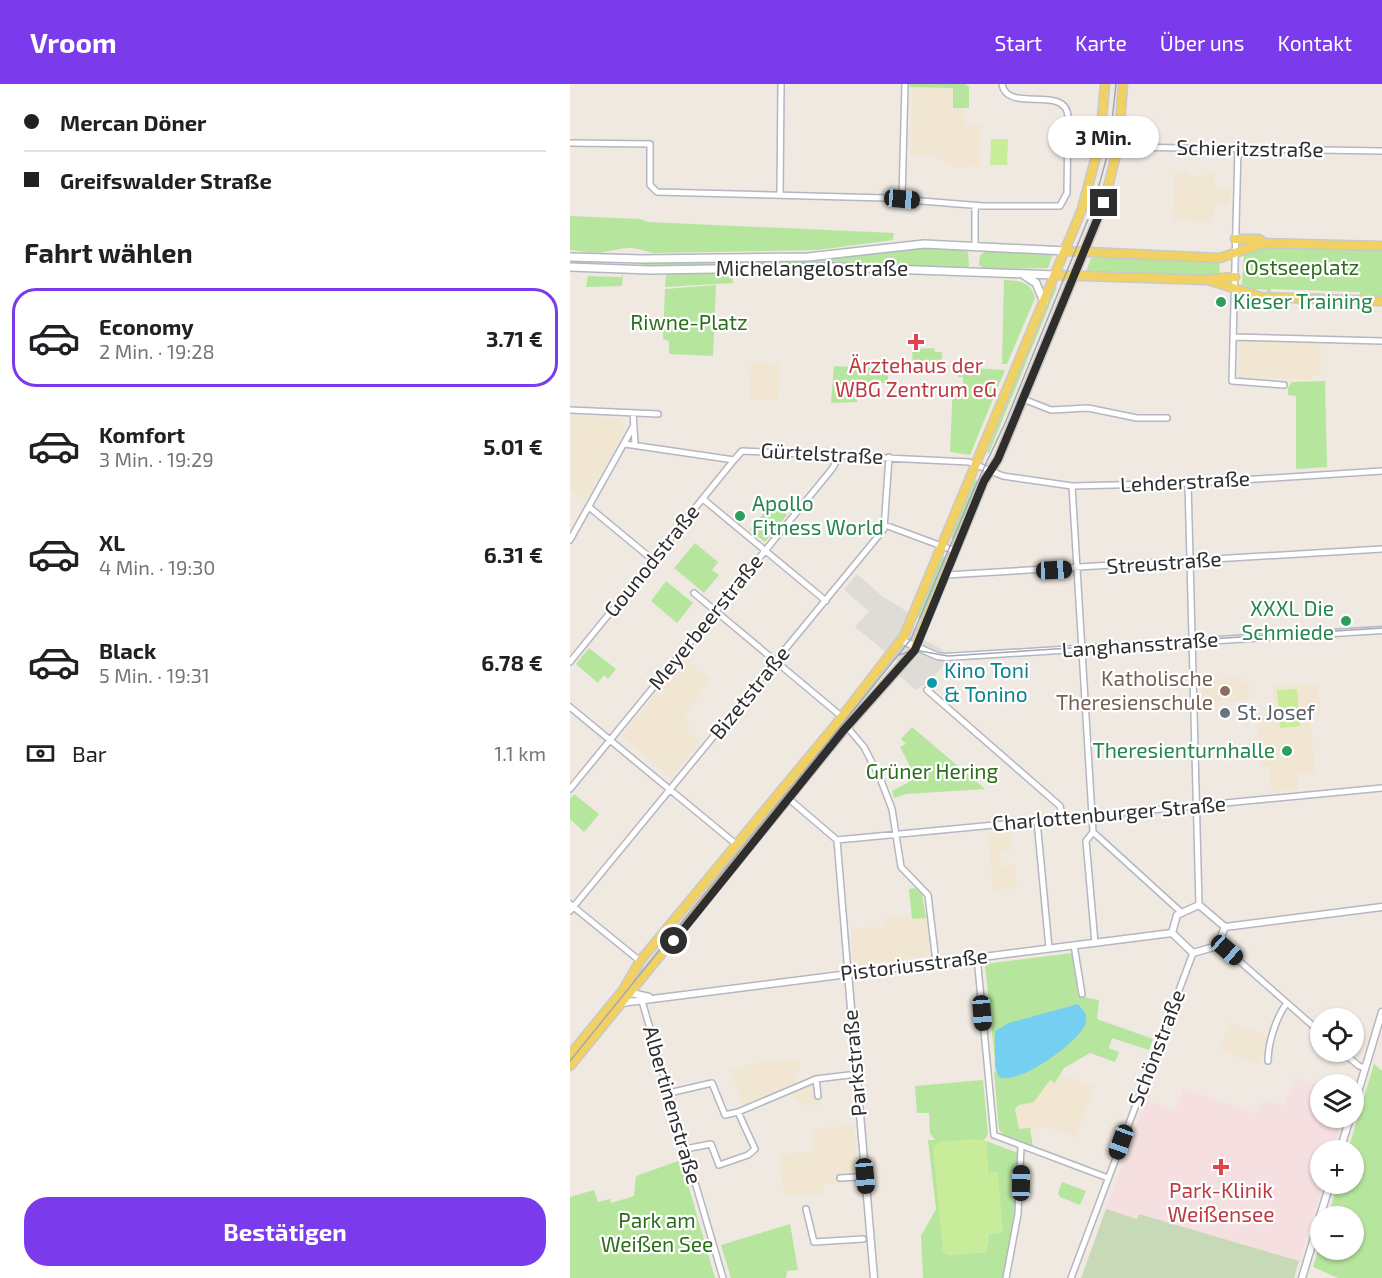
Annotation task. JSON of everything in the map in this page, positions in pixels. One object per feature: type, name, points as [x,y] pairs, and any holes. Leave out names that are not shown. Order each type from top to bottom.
[{"type":"main road","points":[[570,1066],[621,1003],[640,961],[737,845],[901,640],[978,464],[1066,251],[1086,195],[1097,155],[1105,84]]},
{"type":"main road","points":[[570,1055],[626,992],[916,647],[955,551],[990,471],[998,459],[1104,203],[1118,147],[1123,84]]},
{"type":"main road","points":[[1235,238],[1259,239],[1263,243]]},
{"type":"main road","points":[[1066,251],[1220,258],[1263,243],[1382,246]]},
{"type":"main road","name":"Michelangelostraße","points":[[570,257],[639,259],[808,257],[906,245],[975,245],[1066,251]]},
{"type":"main road","name":"Michelangelostraße","points":[[570,267],[650,270],[820,267],[1055,275]]},
{"type":"main road","points":[[1021,274],[1036,283],[1044,302]]},
{"type":"main road","points":[[1055,275],[1208,280],[1235,277]]},
{"type":"main road","points":[[1208,280],[1261,297],[1382,301]]},
{"type":"street","points":[[780,195],[781,84]]},
{"type":"street","points":[[902,199],[905,84]]},
{"type":"street","points":[[570,143],[650,144],[650,185],[657,192],[902,199],[975,206],[1054,208],[1063,204],[1067,197],[1068,116],[1066,106],[1060,100],[1052,98],[1010,96],[1004,92],[1002,84]]},
{"type":"street","name":"Schieritzstraße","points":[[1118,147],[1382,151]]},
{"type":"street","points":[[1238,148],[1232,381],[1284,385]]},
{"type":"street","points":[[975,206],[975,245]]},
{"type":"street","points":[[1233,337],[1382,341]]},
{"type":"street","points":[[1023,399],[1051,410],[1088,408],[1137,418],[1167,418]]},
{"type":"street","points":[[570,410],[658,414]]},
{"type":"street","points":[[633,413],[635,444]]},
{"type":"street","points":[[570,540],[633,427]]},
{"type":"street","name":"Gürtelstraße","points":[[625,444],[734,460],[742,451],[978,464]]},
{"type":"street","name":"Meyerbeerstraße","points":[[570,789],[832,469],[840,455]]},
{"type":"street","points":[[889,458],[885,525],[955,551]]},
{"type":"street","name":"Gounodstraße","points":[[570,662],[734,460]]},
{"type":"street","name":"Lehderstraße","points":[[978,464],[1003,476],[1072,486],[1188,483],[1382,471]]},
{"type":"street","points":[[1188,483],[1194,641],[1199,905],[1225,927],[1382,907]]},
{"type":"street","points":[[1072,486],[1093,832],[1086,841],[1095,943]]},
{"type":"street","points":[[703,499],[826,601]]},
{"type":"street","points":[[589,507],[653,560]]},
{"type":"street","name":"Bizetstraße","points":[[571,908],[776,662],[885,525]]},
{"type":"street","name":"Streustraße","points":[[946,575],[1077,569],[1382,549]]},
{"type":"street","points":[[694,593],[841,716]]},
{"type":"street","name":"Langhansstraße","points":[[901,640],[943,657],[1382,630]]},
{"type":"street","points":[[927,690],[1058,804],[1063,818]]},
{"type":"street","points":[[570,707],[737,845]]},
{"type":"street","points":[[847,727],[864,747],[880,778],[892,809],[901,867],[928,895],[936,962]]},
{"type":"street","name":"Charlottenburger Straße","points":[[837,840],[1382,788]]},
{"type":"street","points":[[789,799],[837,840]]},
{"type":"street","points":[[1036,821],[1049,948]]},
{"type":"street","points":[[1093,832],[1182,913]]},
{"type":"street","name":"Parkstraße","points":[[837,840],[874,1278]]},
{"type":"street","points":[[1199,905],[1174,919],[1172,933],[1193,952],[1220,944]]},
{"type":"street","points":[[571,908],[640,961]]},
{"type":"street","points":[[1220,944],[1225,927]]},
{"type":"street","name":"Pistoriusstraße","points":[[621,1003],[1172,933]]},
{"type":"street","points":[[1220,944],[1310,1023]]},
{"type":"street","points":[[1074,945],[1083,994]]},
{"type":"street","name":"Schönstraße","points":[[1071,1278],[1193,952]]},
{"type":"street","points":[[977,957],[993,1132],[1001,1140],[1108,1178]]},
{"type":"street","name":"Pistoriusstraße","points":[[626,992],[656,998]]},
{"type":"street","name":"Albertinenstraße","points":[[642,1001],[723,1278]]},
{"type":"street","points":[[1268,1061],[1268,1049],[1287,1003]]},
{"type":"street","points":[[1363,1074],[1382,1012]]},
{"type":"street","points":[[1354,1062],[1365,1068]]},
{"type":"street","points":[[669,1092],[712,1083],[724,1115],[738,1112],[816,1079],[849,1075]]},
{"type":"street","points":[[816,1079],[818,1096]]},
{"type":"street","points":[[685,1149],[711,1144],[718,1165],[748,1155],[754,1149],[738,1112]]},
{"type":"street","points":[[1006,1278],[1017,1224],[1021,1147]]},
{"type":"street","points":[[840,1178],[858,1177]]},
{"type":"street","points":[[806,1209],[814,1242],[863,1239]]},
{"type":"street","points":[[1302,1278],[1310,1251]]},
{"type":"shaded area","points":[[913,87],[954,88],[953,108],[964,108],[964,125],[981,125],[980,166],[954,167],[936,156],[911,156]]},
{"type":"shaded area","points":[[1175,171],[1189,171],[1189,176],[1207,177],[1207,171],[1215,171],[1214,188],[1230,189],[1229,205],[1214,204],[1213,222],[1173,220]]},
{"type":"shaded area","points":[[1239,340],[1321,343],[1321,375],[1312,375],[1311,379],[1239,378]]},
{"type":"shaded area","points":[[751,362],[780,364],[778,400],[750,399]]},
{"type":"shaded area","points":[[570,416],[625,419],[621,437],[586,500],[570,491]]},
{"type":"shaded area","points":[[857,574],[882,596],[911,614],[909,624],[925,631],[925,640],[943,650],[944,665],[929,682],[916,690],[897,674],[903,666],[855,627],[869,611],[844,590]]},
{"type":"shaded area","points":[[684,659],[709,679],[684,716],[690,722],[684,729],[700,742],[671,778],[621,736]]},
{"type":"shaded area","name":"Katholische Theresienschule","points":[[1241,678],[1241,682],[1248,682],[1249,700],[1202,702],[1202,680]]},
{"type":"shaded area","points":[[1318,683],[1320,713],[1310,714],[1315,773],[1297,774],[1298,789],[1271,791],[1270,767],[1261,767],[1257,718],[1275,716],[1273,686]]},
{"type":"shaded area","points":[[1010,831],[1012,849],[999,851],[1001,866],[1015,865],[1017,888],[993,890],[988,833]]},
{"type":"shaded area","points":[[912,917],[913,919],[926,918],[931,956],[854,965],[851,929],[885,926],[885,919]]},
{"type":"shaded area","points":[[1230,1023],[1268,1036],[1259,1064],[1220,1050]]},
{"type":"shaded area","points":[[799,1059],[800,1070],[795,1071],[797,1082],[818,1080],[821,1104],[803,1106],[789,1091],[744,1106],[730,1071],[759,1062]]},
{"type":"shaded area","points":[[1061,1075],[1094,1087],[1076,1137],[1048,1127],[1019,1130],[1015,1108],[1034,1102],[1050,1080],[1055,1083]]},
{"type":"shaded area","name":"Park-Klinik Weißensee","points":[[1295,1079],[1310,1083],[1310,1128],[1340,1128],[1336,1140],[1310,1140],[1310,1194],[1320,1194],[1316,1206],[1310,1206],[1310,1226],[1299,1261],[1140,1214],[1137,1220],[1106,1209],[1146,1100],[1175,1111],[1184,1088],[1257,1114],[1263,1100],[1283,1106]]},
{"type":"shaded area","points":[[854,1125],[859,1181],[823,1184],[824,1194],[784,1195],[778,1154],[813,1152],[812,1129]]},
{"type":"green space","points":[[909,84],[965,84],[969,87],[969,108],[953,108],[953,88],[910,87]]},
{"type":"green space","points":[[991,139],[1008,139],[1007,165],[990,165]]},
{"type":"green space","points":[[570,216],[640,219],[648,222],[894,233],[893,240],[818,250],[653,253],[629,248],[592,253],[570,250]]},
{"type":"green space","points":[[910,247],[963,247],[968,252],[969,266],[965,269],[775,265],[775,261],[843,257]]},
{"type":"green space","name":"Ostseeplatz","points":[[1261,247],[1382,249],[1382,297],[1360,297],[1360,292],[1271,289],[1271,295],[1267,294],[1267,290],[1257,289],[1257,293],[1242,285],[1244,254]]},
{"type":"green space","points":[[986,251],[1053,254],[1048,268],[985,269],[979,265],[980,255]]},
{"type":"green space","points":[[1091,258],[1219,261],[1220,273],[1218,276],[1086,272]]},
{"type":"green space","points":[[773,261],[773,265],[641,267],[641,262]]},
{"type":"green space","points":[[732,273],[733,283],[665,287],[666,274]]},
{"type":"green space","points":[[623,274],[622,286],[586,287],[588,276],[621,277]]},
{"type":"green space","points":[[1004,280],[1027,285],[1031,288],[1035,298],[1007,364],[1002,364]]},
{"type":"green space","name":"Riwne-Platz","points":[[716,285],[713,356],[669,354],[669,341],[663,339],[665,289]]},
{"type":"green space","points":[[1053,287],[1057,287],[989,453],[987,452]]},
{"type":"green space","points":[[934,348],[935,352],[942,352],[942,362],[913,365],[912,349]]},
{"type":"green space","points":[[834,366],[888,369],[888,383],[858,383],[857,402],[831,403]]},
{"type":"green space","points":[[958,367],[1005,370],[970,455],[950,452],[953,384],[963,385],[963,377],[958,377]]},
{"type":"green space","points":[[1325,381],[1327,467],[1296,469],[1296,396],[1288,395],[1288,388],[1292,382]]},
{"type":"green space","points":[[975,475],[975,480],[979,482],[956,538],[951,538]]},
{"type":"green space","points":[[772,503],[787,515],[765,542],[750,530]]},
{"type":"green space","points":[[695,543],[718,562],[712,570],[719,575],[704,593],[674,568]]},
{"type":"green space","points":[[942,556],[949,559],[923,624],[922,619],[918,617],[914,622]]},
{"type":"green space","points":[[666,581],[693,603],[677,623],[651,601]]},
{"type":"green space","points":[[589,648],[616,669],[608,679],[604,675],[598,683],[576,664]]},
{"type":"green space","points":[[1297,689],[1300,726],[1280,728],[1277,690]]},
{"type":"green space","name":"Grüner Hering","points":[[912,727],[985,789],[906,794],[894,798],[892,791],[909,782],[911,768],[900,747],[906,744],[901,739]]},
{"type":"green space","points":[[574,794],[599,814],[584,832],[570,819],[570,799]]},
{"type":"green space","points":[[915,888],[922,894],[926,918],[912,919],[909,889]]},
{"type":"green space","points":[[1072,953],[1078,996],[1099,1000],[1097,1019],[1153,1039],[1149,1050],[1112,1038],[1109,1048],[1119,1052],[1115,1062],[1090,1053],[1064,1068],[1055,1083],[1050,1080],[1034,1102],[1019,1105],[1015,1109],[1019,1129],[1030,1128],[1033,1147],[1008,1138],[999,1130],[994,1072],[996,1071],[985,964]]},
{"type":"green space","points":[[1374,1064],[1382,1071],[1382,1278],[1338,1278],[1313,1267],[1315,1260],[1364,1260],[1364,1206],[1331,1206],[1335,1194],[1364,1194],[1364,1140],[1351,1140],[1355,1128],[1364,1128],[1364,1097]]},
{"type":"green space","points":[[983,1080],[988,1134],[940,1209],[943,1251],[947,1255],[986,1252],[998,1172],[988,1173],[986,1141],[1018,1153],[1014,1222],[1003,1278],[923,1278],[921,1236],[936,1209],[928,1140],[935,1140],[930,1133],[929,1113],[917,1113],[915,1086]]},
{"type":"green space","points":[[977,1139],[986,1141],[988,1173],[998,1172],[1003,1233],[988,1234],[986,1252],[947,1255],[943,1252],[933,1148],[938,1142]]},
{"type":"green space","name":"Park am Weißen See","points":[[681,1160],[715,1278],[570,1278],[570,1197],[594,1190],[598,1202],[610,1199],[611,1203],[634,1196],[636,1176]]},
{"type":"green space","points":[[1062,1182],[1086,1191],[1080,1205],[1060,1197],[1058,1193]]},
{"type":"green space","points":[[1106,1209],[1137,1219],[1139,1214],[1299,1261],[1294,1278],[1081,1278]]},
{"type":"green space","points":[[790,1224],[798,1270],[787,1271],[786,1278],[731,1278],[721,1245]]},
{"type":"water","points":[[1078,1004],[1086,1014],[1085,1024],[1069,1044],[1032,1070],[1019,1076],[999,1077],[995,1067],[995,1031],[1009,1023]]},
{"type":"tram line","points":[[570,1061],[911,639],[974,489],[1006,421],[1093,207],[1109,149],[1116,84]]},
{"type":"tram line","points":[[899,655],[914,650],[948,656],[1382,628]]},
{"type":"place","name":"Kieser Training","points":[[1221,302]]},
{"type":"place","name":"Ärztehaus der WBG Zentrum eG","points":[[916,342]]},
{"type":"place","name":"Apollo Fitness World","points":[[740,516]]},
{"type":"place","name":"XXXL Die Schmiede","points":[[1346,621]]},
{"type":"place","name":"Kino Toni & Tonino","points":[[932,683]]},
{"type":"place","name":"Katholische Theresienschule","points":[[1225,691]]},
{"type":"place","name":"St. Josef","points":[[1225,713]]},
{"type":"place","name":"Theresienturnhalle","points":[[1287,751]]},
{"type":"place","name":"Park-Klinik Weißensee","points":[[1221,1167]]},
{"type":"route","points":[[674,941],[843,731],[915,650],[984,481],[998,459],[1104,203]]}]
